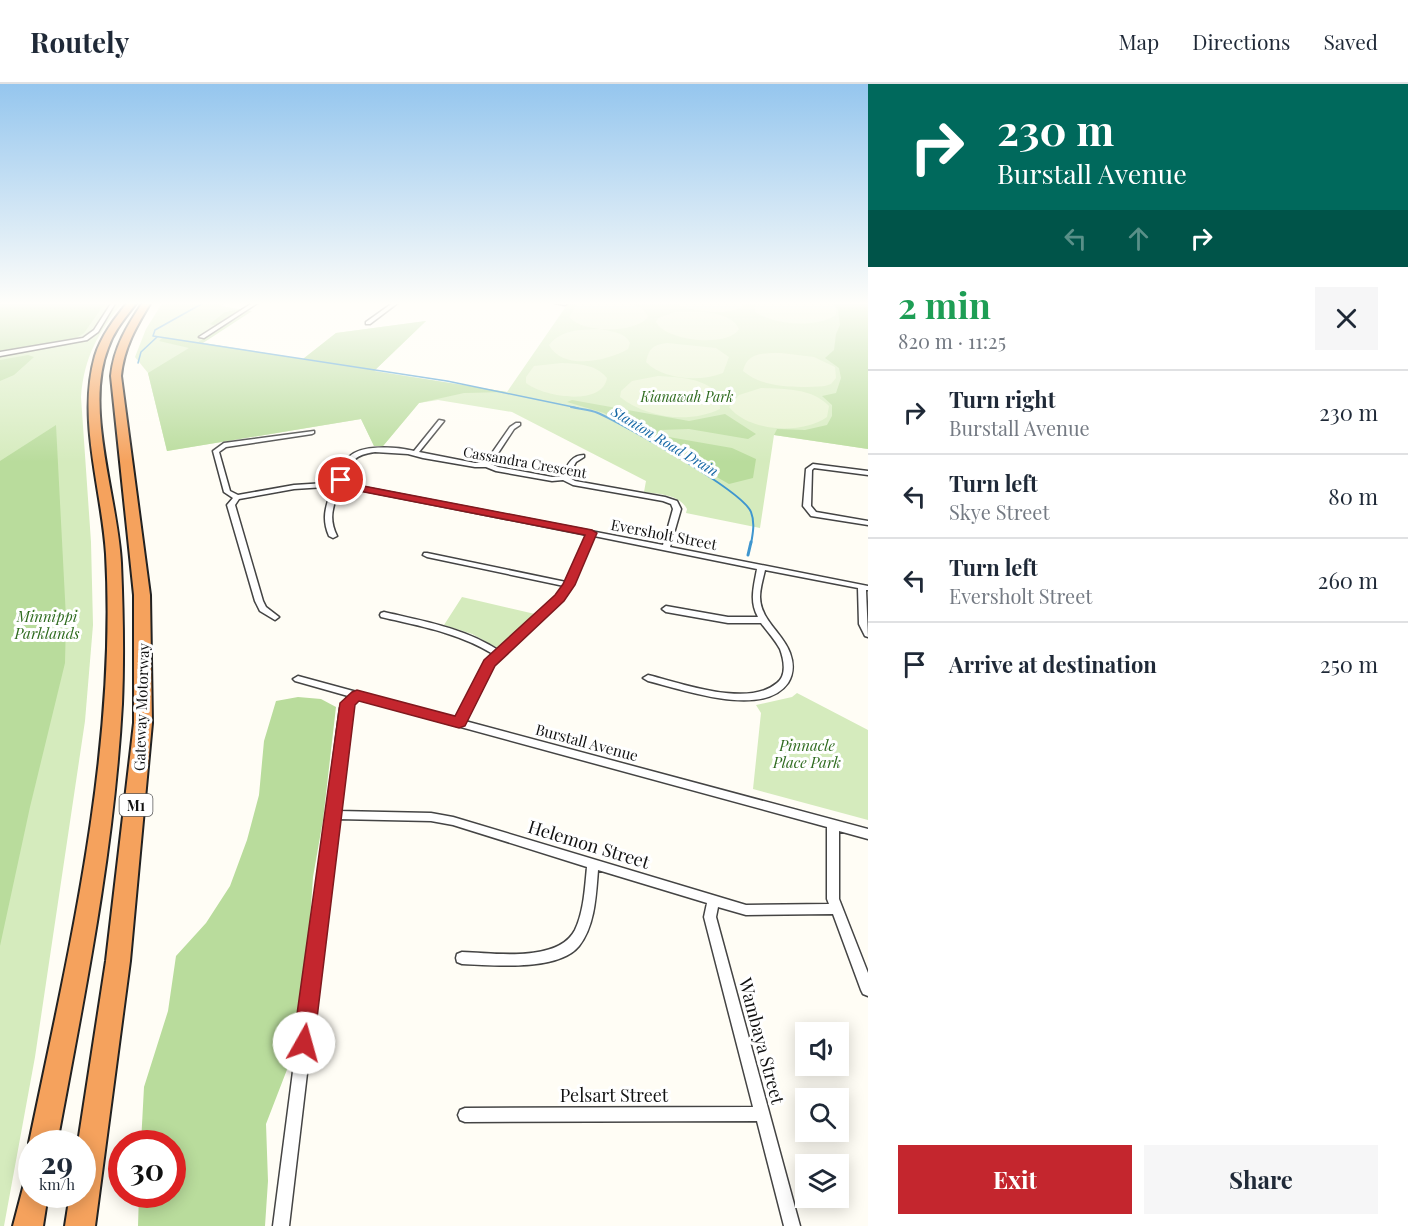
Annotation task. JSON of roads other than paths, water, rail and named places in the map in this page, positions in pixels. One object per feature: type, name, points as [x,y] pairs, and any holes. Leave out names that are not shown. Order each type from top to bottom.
[{"type":"highway","name":"Gateway Motorway","points":[[45,1130],[85,921],[112,722],[116,601],[95,405],[95,384],[102,355]]},
{"type":"highway","name":"Gateway Motorway","points":[[80,1226],[118,961],[143,723],[142,595],[119,417],[117,366],[120,355]]},
{"type":"highway","points":[[117,382],[122,378],[128,355]]},
{"type":"highway","points":[[28,1226],[31,1208]]},
{"type":"street","points":[[416,452],[441,421]]},
{"type":"street","points":[[487,465],[512,428],[518,424]]},
{"type":"street","points":[[312,432],[235,443],[218,448],[216,452],[227,492],[237,497],[294,487],[328,485],[332,481],[341,480]]},
{"type":"street","name":"Cassandra Crescent","points":[[341,480],[350,459],[363,451],[383,449],[403,453],[416,452],[423,456],[487,465],[496,469],[552,479],[564,478],[573,483],[665,499],[674,503],[677,509],[666,548]]},
{"type":"street","points":[[564,478],[573,461],[582,456]]},
{"type":"street","points":[[868,472],[813,466],[809,469],[807,506],[814,514],[868,523]]},
{"type":"street","name":"Eversholt Street","points":[[341,480],[348,482],[349,486],[865,587]]},
{"type":"street","points":[[328,485],[328,489],[335,492],[349,486]]},
{"type":"street","points":[[333,536],[327,525],[327,516],[335,492]]},
{"type":"street","points":[[237,497],[231,505],[259,601],[263,609],[275,617]]},
{"type":"street","points":[[459,723],[482,674],[499,654],[560,598],[569,585],[592,533]]},
{"type":"street","points":[[427,555],[569,585]]},
{"type":"street","points":[[648,678],[727,697],[772,692],[783,685],[788,677],[789,667],[782,646],[764,620],[756,598],[761,567]]},
{"type":"street","points":[[865,587],[863,624],[868,634]]},
{"type":"street","points":[[666,609],[728,620],[764,620]]},
{"type":"street","points":[[384,615],[450,630],[487,645],[499,654]]},
{"type":"street","name":"Burstall Avenue","points":[[298,679],[868,834]]},
{"type":"street","points":[[281,1226],[345,708],[350,699],[357,695]]},
{"type":"street","name":"Helemon Street","points":[[332,815],[431,817],[746,910],[836,909]]},
{"type":"street","points":[[833,824],[832,874],[836,909],[865,974],[868,990]]},
{"type":"street","points":[[462,958],[553,956],[572,946],[586,916],[593,864]]},
{"type":"street","name":"Wambaya Street","points":[[714,900],[710,917],[792,1226]]},
{"type":"street","name":"Pelsart Street","points":[[465,1115],[762,1114]]},
{"type":"waterway","points":[[138,363],[140,355]]},
{"type":"waterway","name":"Stanton Road Drain","points":[[279,355],[447,381],[578,408]]},
{"type":"waterway","name":"Stanton Road Drain","points":[[571,407],[595,412],[611,420],[681,459],[727,489],[751,512],[753,524],[751,544]]},
{"type":"waterway","name":"Stanton Road Drain","points":[[748,555],[751,542]]},
{"type":"park label","name":"Kianawah Park","points":[[687,396]]},
{"type":"park label","name":"Minnippi Parklands","points":[[47,624]]},
{"type":"park label","name":"Pinnacle Place Park","points":[[807,754]]}]
